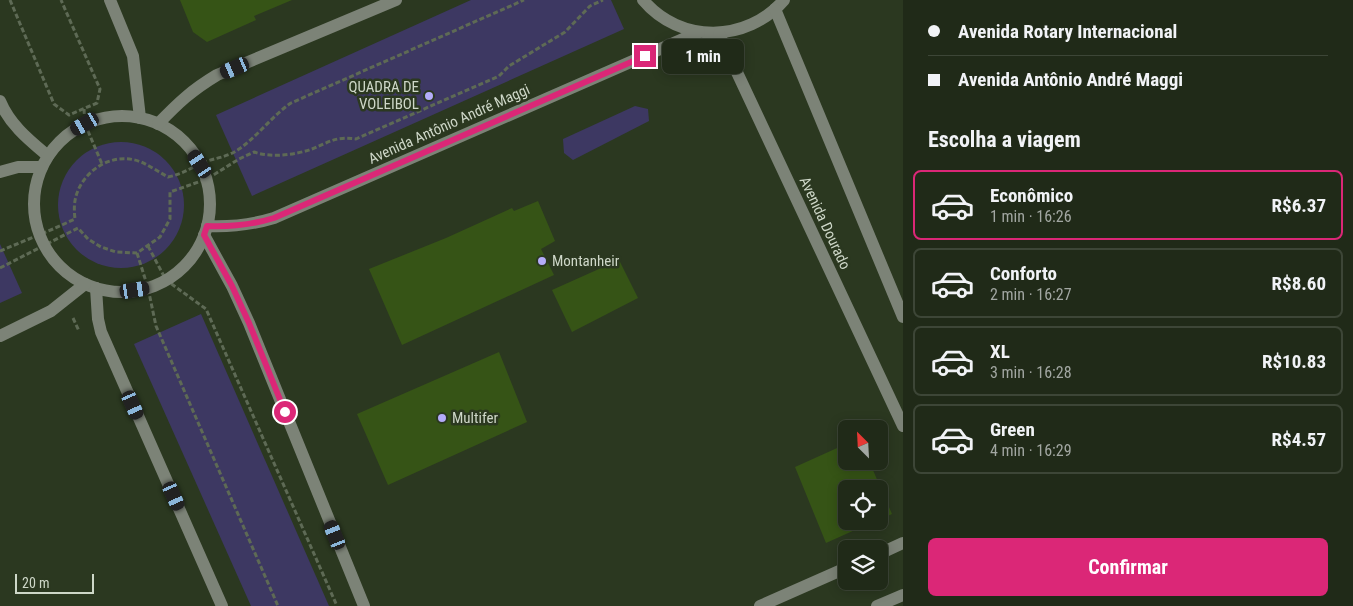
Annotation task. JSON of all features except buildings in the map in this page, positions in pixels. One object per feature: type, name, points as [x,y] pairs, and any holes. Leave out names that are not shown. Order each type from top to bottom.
[{"type":"street","points":[[110,0],[133,56],[140,118]]},
{"type":"street","points":[[158,124],[180,100],[198,86],[217,75],[396,0]]},
{"type":"street","name":"Avenida Antônio André Maggi","points":[[644,0],[652,10],[674,24],[698,32],[718,34],[752,25],[779,5]]},
{"type":"street","points":[[779,5],[903,317]]},
{"type":"street","name":"Avenida Antônio André Maggi","points":[[206,230],[245,225],[274,218],[698,32]]},
{"type":"street","name":"Avenida Dourado","points":[[718,34],[903,426]]},
{"type":"street","points":[[0,101],[4,112],[45,162]]},
{"type":"street","points":[[121,116],[140,118],[158,124],[175,134],[190,147],[207,179],[210,210],[206,230],[195,253],[182,268],[166,280],[148,288],[122,292],[90,286],[68,274],[55,261],[42,240],[34,212],[35,189],[45,162],[58,143],[85,124],[103,118],[121,116]]},
{"type":"street","points":[[0,172],[18,166],[45,162]]},
{"type":"street","points":[[206,230],[249,323],[364,606]]},
{"type":"street","points":[[0,336],[51,311],[90,286]]},
{"type":"street","points":[[90,286],[101,332],[222,606]]},
{"type":"street","points":[[888,550],[903,544]]},
{"type":"street","points":[[760,606],[838,572]]},
{"type":"street","points":[[877,606],[903,595]]},
{"type":"path","points":[[10,0],[54,104],[69,115],[97,103],[100,89],[61,0]]},
{"type":"path","points":[[0,268],[74,219],[74,206],[80,186],[93,169],[102,164],[115,159],[140,161],[168,178],[184,173],[200,164],[224,157],[239,150],[279,111],[291,103],[524,0]]},
{"type":"path","points":[[0,251],[78,228],[88,239],[101,247],[116,252],[136,253],[160,237],[170,219],[170,192],[207,179],[254,152],[261,155],[290,153],[310,149],[332,139],[346,137],[356,139],[500,76],[509,66],[565,32],[590,6],[603,0]]},
{"type":"path","points":[[84,109],[85,124],[102,164]]},
{"type":"path","points":[[148,246],[166,280],[206,309],[336,606]]},
{"type":"path","points":[[136,253],[148,288],[156,326],[278,606]]},
{"type":"path","points":[[72,316],[80,334]]},
{"type":"shaded area","points":[[471,0],[611,0],[624,29],[252,196],[216,115]]},
{"type":"shaded area","points":[[635,106],[648,109],[649,121],[573,160],[564,153],[563,139]]},
{"type":"shaded area","points":[[121,142],[145,147],[166,160],[179,181],[184,205],[179,229],[166,250],[145,263],[121,268],[97,263],[76,250],[63,229],[58,205],[63,181],[76,160],[97,147]]},
{"type":"shaded area","points":[[0,244],[22,293],[0,303]]},
{"type":"shaded area","points":[[201,314],[329,606],[251,606],[134,344]]},
{"type":"place","name":"QUADRA DE VOLEIBOL","points":[[429,96]]},
{"type":"place","name":"Montanheir","points":[[542,261]]},
{"type":"place","name":"Multifer","points":[[442,418]]},
{"type":"route","points":[[285,412],[249,323],[232,286],[204,235],[207,226],[228,227],[254,224],[274,218],[645,56]]}]
